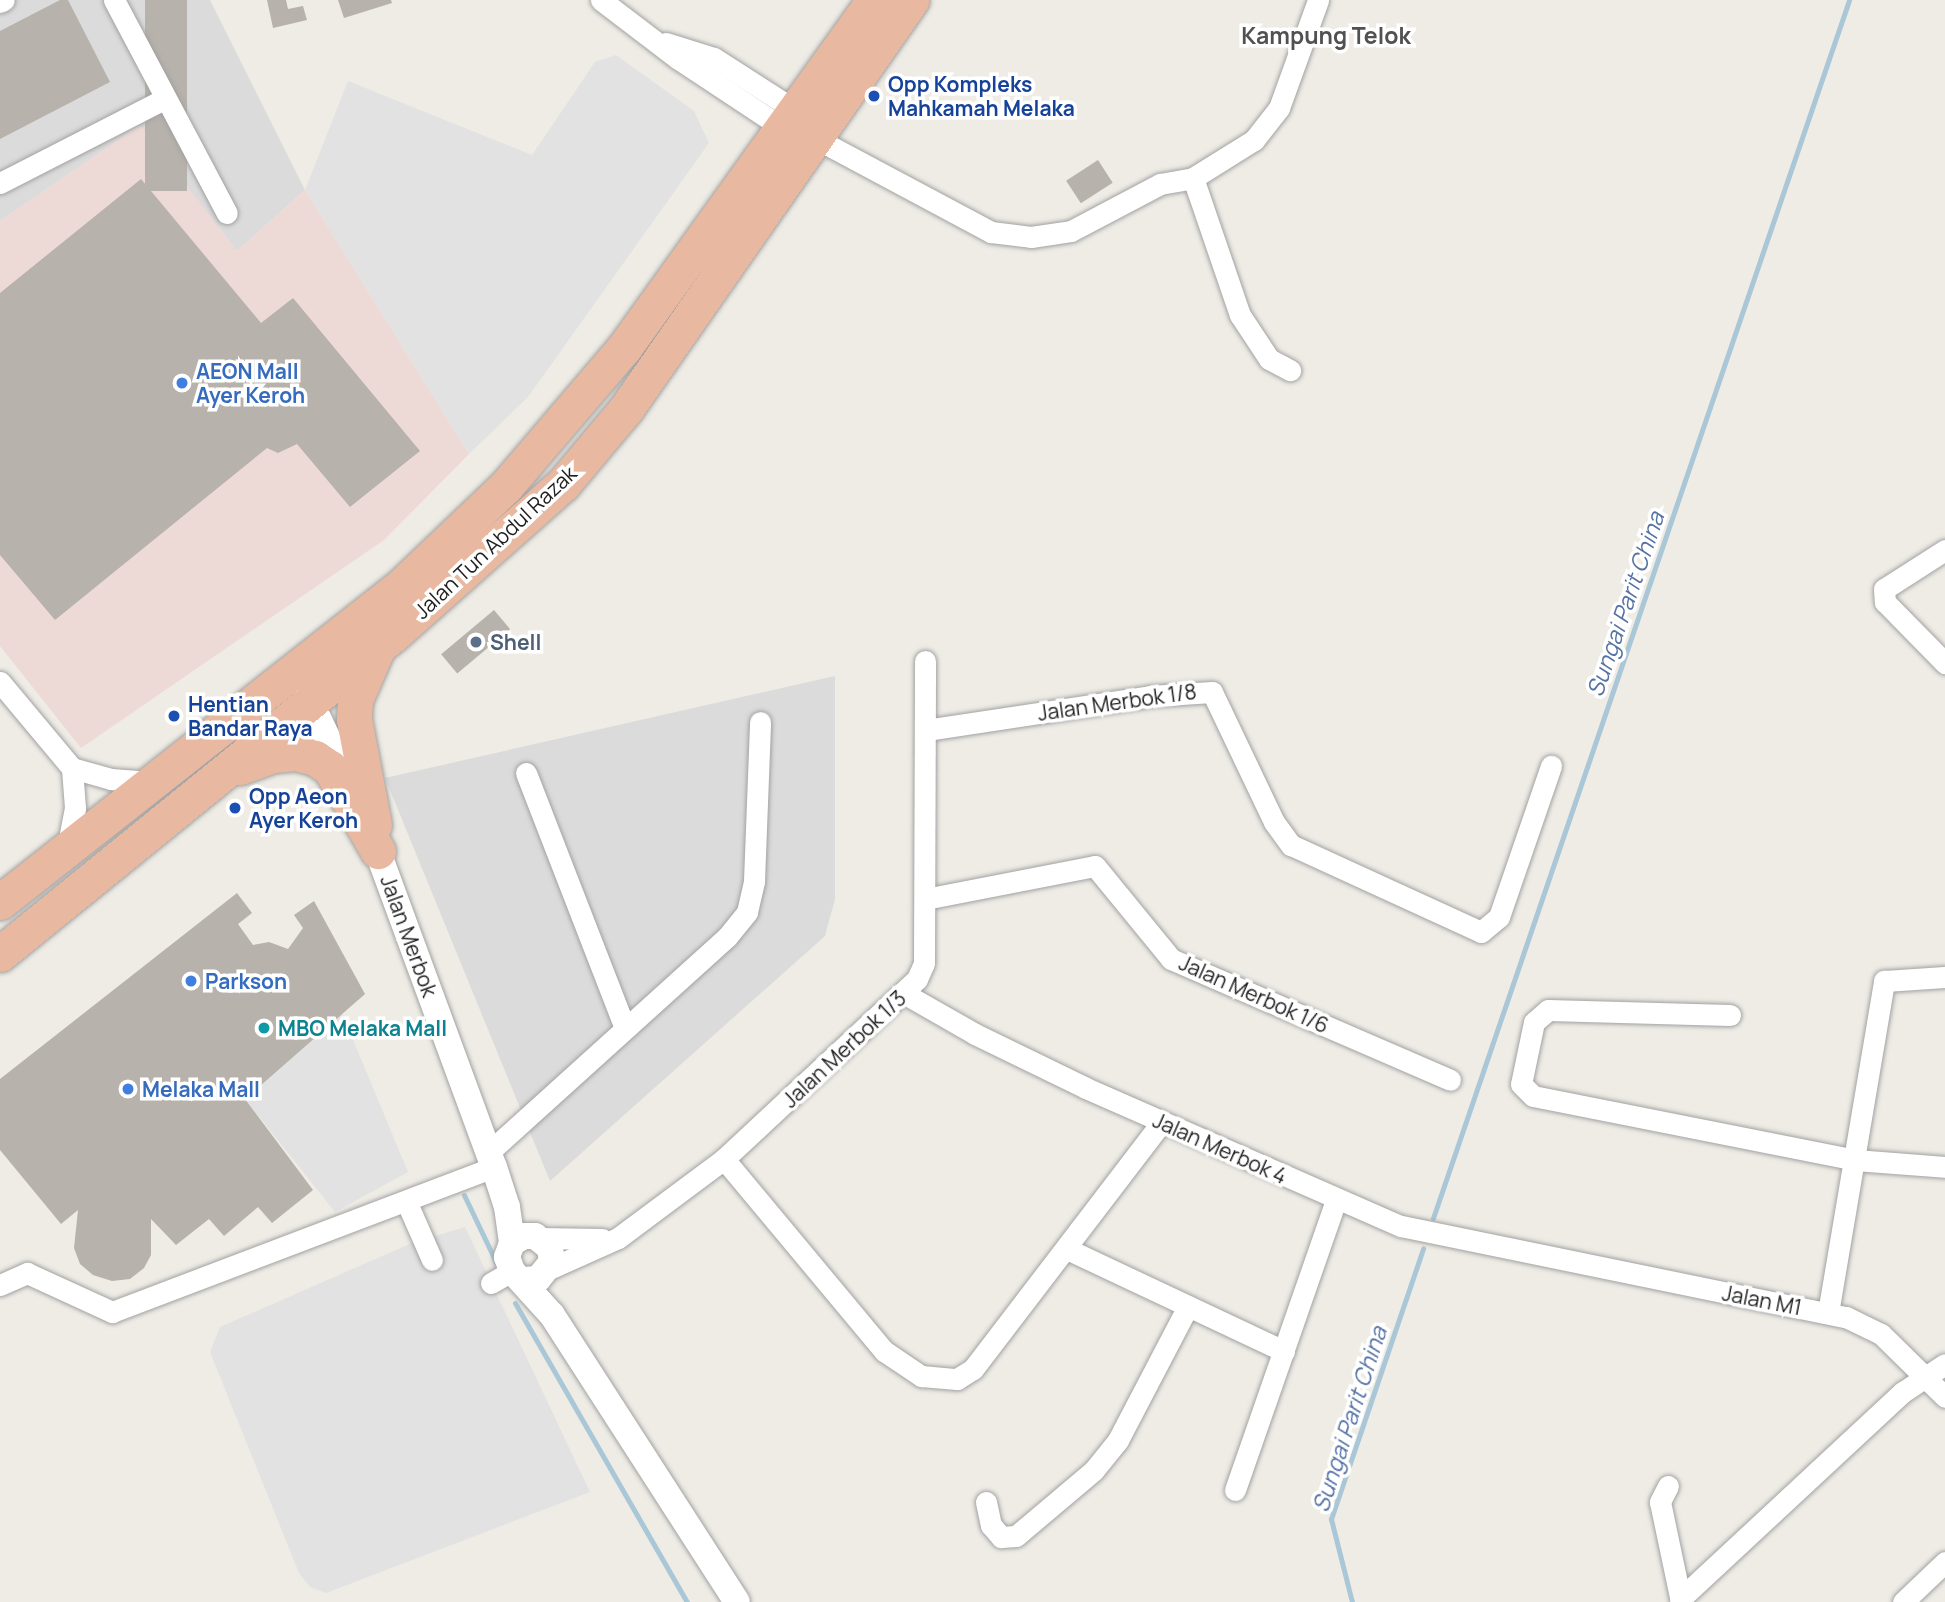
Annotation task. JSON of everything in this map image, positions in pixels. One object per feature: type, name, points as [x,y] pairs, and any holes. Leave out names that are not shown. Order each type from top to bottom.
[{"type":"highway","name":"Jalan Tun Abdul Razak","points":[[0,902],[151,782],[304,686],[379,646],[563,484],[626,409],[807,131],[874,0]]},
{"type":"highway","name":"Jalan Tun Abdul Razak","points":[[0,954],[206,786],[400,587],[506,486],[566,419],[807,131],[911,0]]},
{"type":"highway","points":[[378,851],[354,719],[355,700],[379,646]]},
{"type":"highway","points":[[206,786],[273,755],[296,753],[315,758],[330,768],[378,851]]},
{"type":"street","points":[[114,0],[227,213]]},
{"type":"street","points":[[601,0],[651,39],[807,131],[991,232],[1031,237],[1071,231],[1160,184],[1193,178],[1269,126],[1287,90],[1318,0]]},
{"type":"street","points":[[651,39],[714,58],[807,131]]},
{"type":"street","points":[[0,183],[166,98]]},
{"type":"street","points":[[1193,178],[1240,315],[1269,359],[1290,370]]},
{"type":"street","points":[[1945,551],[1884,589],[1885,602],[1945,663]]},
{"type":"street","name":"Jalan Merbok 1/3","points":[[524,1276],[618,1238],[724,1159],[905,994],[924,963],[925,661]]},
{"type":"street","points":[[0,681],[72,768],[111,779],[151,782]]},
{"type":"street","name":"Jalan Merbok","points":[[304,686],[378,851],[507,1207],[527,1239]]},
{"type":"street","name":"Jalan Merbok 1/8","points":[[926,730],[1150,696],[1212,692],[1274,822],[1291,845],[1472,931],[1489,930],[1499,918],[1551,766]]},
{"type":"street","points":[[0,1285],[27,1273],[112,1312],[407,1203],[491,1159],[624,1026],[727,937],[747,912],[754,881],[760,722]]},
{"type":"street","points":[[67,849],[75,808],[72,768]]},
{"type":"street","points":[[526,773],[624,1026]]},
{"type":"street","name":"Jalan Merbok 1/6","points":[[925,899],[1096,866],[1171,959],[1450,1080]]},
{"type":"street","points":[[1828,1313],[1884,981],[1945,977]]},
{"type":"street","name":"Jalan Merbok 4","points":[[905,994],[975,1034],[1336,1200],[1401,1226],[1552,1259]]},
{"type":"street","points":[[1730,1015],[1548,1010],[1534,1021],[1521,1084],[1533,1096],[1855,1160],[1945,1167]]},
{"type":"street","points":[[724,1159],[884,1351],[921,1376],[957,1379],[972,1369],[1067,1249],[1162,1122]]},
{"type":"street","points":[[1235,1490],[1336,1200]]},
{"type":"street","points":[[407,1203],[432,1260]]},
{"type":"street","points":[[618,1238],[527,1239],[507,1257],[552,1315],[737,1602]]},
{"type":"street","points":[[524,1276],[552,1255],[527,1239]]},
{"type":"street","points":[[1067,1249],[1284,1351]]},
{"type":"street","name":"Jalan M1","points":[[1552,1259],[1828,1313],[1881,1334],[1945,1397]]},
{"type":"street","points":[[986,1503],[991,1525],[1001,1537],[1016,1536],[1094,1470],[1118,1440],[1188,1306]]},
{"type":"street","points":[[1681,1600],[1925,1375],[1945,1364]]},
{"type":"street","points":[[1668,1486],[1660,1502],[1681,1600]]},
{"type":"street","points":[[1903,1602],[1945,1562]]},
{"type":"shaded area","points":[[0,0],[210,0],[305,190],[237,251],[139,126],[0,221]]},
{"type":"shaded area","points":[[616,55],[694,111],[709,143],[528,397],[469,454],[305,190],[348,81],[532,155],[595,62]]},
{"type":"shaded area","points":[[140,125],[237,251],[305,190],[469,454],[384,540],[81,748],[0,646],[0,221]]},
{"type":"shaded area","points":[[835,676],[835,899],[825,936],[550,1181],[385,778]]},
{"type":"shaded area","points":[[342,1013],[408,1172],[335,1212],[245,1099]]},
{"type":"shaded area","points":[[465,1227],[590,1492],[326,1593],[310,1587],[299,1573],[210,1352],[220,1327],[412,1243]]},
{"type":"building","points":[[60,0],[68,0],[110,82],[0,139],[0,31]]},
{"type":"building","points":[[145,0],[187,0],[187,191],[145,191]]},
{"type":"building","points":[[267,0],[286,0],[288,9],[303,6],[307,20],[273,28]]},
{"type":"building","points":[[338,0],[391,0],[392,3],[344,18]]},
{"type":"building","points":[[1098,160],[1113,183],[1081,203],[1066,181]]},
{"type":"building","name":"AEON Mall Ayer Keroh","points":[[141,179],[261,323],[293,298],[420,451],[350,507],[297,444],[278,453],[267,448],[55,620],[0,555],[0,293]]},
{"type":"building","name":"Shell","points":[[494,610],[510,629],[457,674],[441,654]]},
{"type":"building","name":"Melaka Mall","points":[[237,893],[252,913],[238,924],[253,945],[269,942],[288,949],[303,928],[294,915],[314,901],[365,994],[245,1099],[313,1190],[272,1223],[258,1207],[224,1236],[209,1219],[176,1245],[151,1219],[151,1255],[144,1268],[130,1279],[112,1281],[93,1275],[80,1264],[74,1248],[78,1210],[61,1224],[0,1150],[0,1079]]},
{"type":"waterway","name":"Sungai Parit China","points":[[1433,1218],[1849,0]]},
{"type":"waterway","points":[[464,1195],[496,1262]]},
{"type":"waterway","name":"Sungai Parit China","points":[[1352,1602],[1331,1519],[1423,1248]]},
{"type":"waterway","points":[[515,1303],[687,1602]]},
{"type":"place","name":"Opp Kompleks Mahkamah Melaka","points":[[874,96]]},
{"type":"place","name":"AEON Mall Ayer Keroh","points":[[182,383]]},
{"type":"place","name":"Shell","points":[[476,642]]},
{"type":"place","name":"Hentian Bandar Raya","points":[[174,716]]},
{"type":"place","name":"Opp Aeon Ayer Keroh","points":[[235,808]]},
{"type":"place","name":"Parkson","points":[[191,981]]},
{"type":"place","name":"MBO Melaka Mall","points":[[264,1028]]},
{"type":"place","name":"Melaka Mall","points":[[128,1089]]},
{"type":"district","name":"Kampung Telok","points":[[1326,35]]}]
